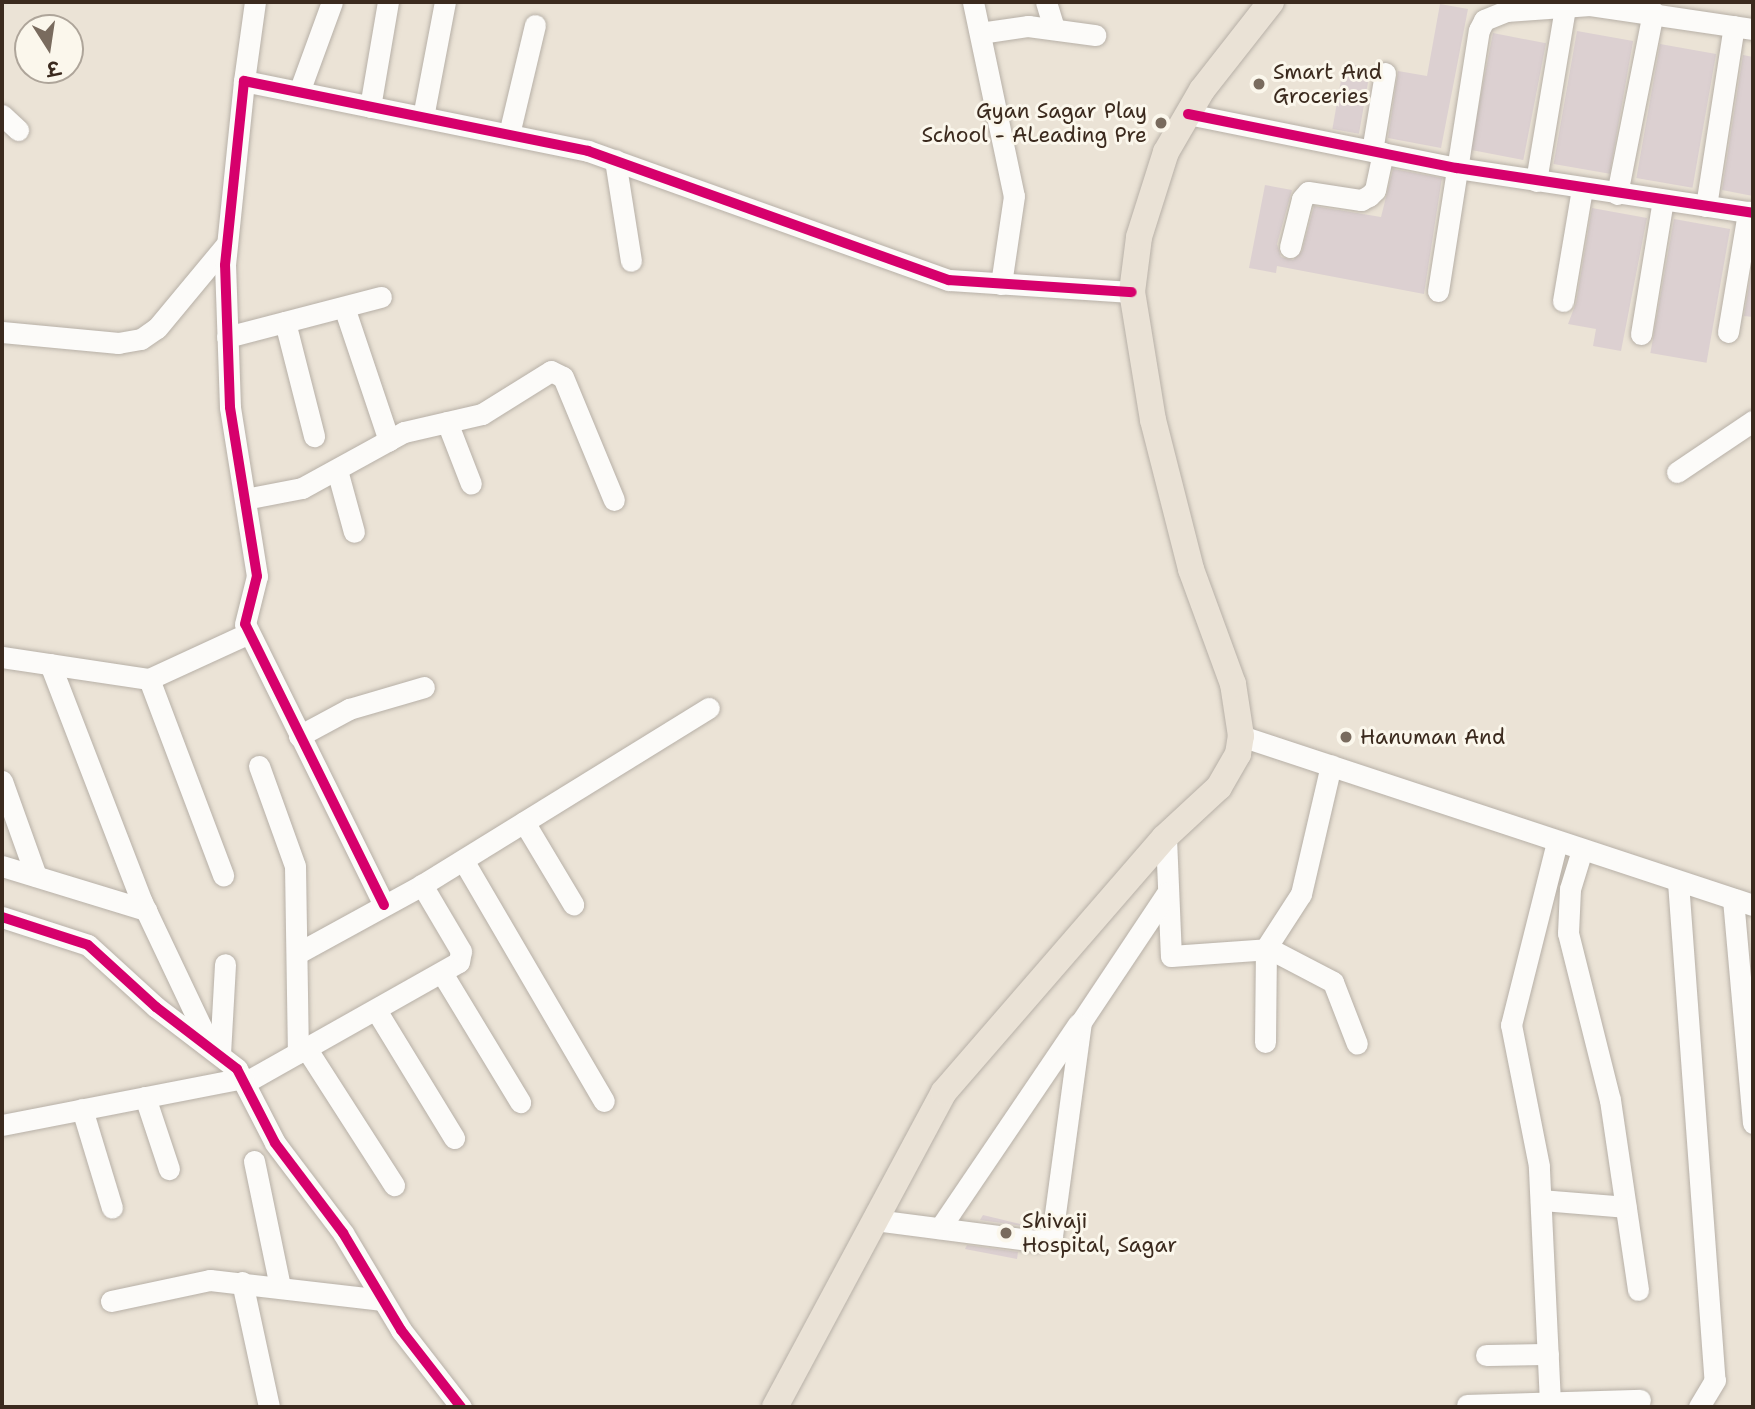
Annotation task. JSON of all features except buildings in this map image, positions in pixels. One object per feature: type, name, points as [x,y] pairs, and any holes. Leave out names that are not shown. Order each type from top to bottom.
[{"type":"main road","points":[[775,1407],[944,1092],[1166,838],[1219,787],[1238,754],[1241,736],[1233,684],[1191,569],[1153,421],[1132,292],[1139,237],[1166,152],[1188,114],[1271,2]]},
{"type":"street","points":[[255,2],[226,245],[230,407],[257,583],[247,613],[247,634],[384,905]]},
{"type":"street","points":[[299,92],[332,2]]},
{"type":"street","points":[[370,107],[388,2]]},
{"type":"street","points":[[423,117],[445,2]]},
{"type":"street","points":[[973,2],[1014,196],[1001,284]]},
{"type":"street","points":[[1046,2],[1054,29]]},
{"type":"street","points":[[1438,291],[1484,20],[1506,11],[1617,6],[1731,20],[1706,206]]},
{"type":"street","points":[[1536,181],[1565,7]]},
{"type":"street","points":[[1617,194],[1653,12]]},
{"type":"street","points":[[509,134],[535,25]]},
{"type":"street","points":[[980,33],[1028,26],[1095,35]]},
{"type":"street","points":[[1290,247],[1302,199],[1308,192],[1361,200],[1369,197],[1378,152],[1385,73]]},
{"type":"street","points":[[244,82],[509,134],[615,160],[939,278],[1103,293],[1132,292]]},
{"type":"street","points":[[1188,114],[1536,181],[1751,212],[1728,332]]},
{"type":"street","points":[[2,115],[18,130]]},
{"type":"street","points":[[615,160],[631,261]]},
{"type":"street","points":[[1563,301],[1582,189]]},
{"type":"street","points":[[1641,334],[1664,200]]},
{"type":"street","points":[[2,332],[118,343],[141,339],[157,328],[226,245]]},
{"type":"street","points":[[227,337],[381,297]]},
{"type":"street","points":[[344,307],[389,441]]},
{"type":"street","points":[[285,322],[314,436]]},
{"type":"street","points":[[245,499],[294,491],[413,429],[482,414],[545,373],[558,372],[614,500]]},
{"type":"street","points":[[1677,471],[1753,421]]},
{"type":"street","points":[[447,422],[471,484]]},
{"type":"street","points":[[337,470],[354,532]]},
{"type":"street","points":[[2,657],[149,679],[247,634]]},
{"type":"street","points":[[50,664],[146,910],[215,1049]]},
{"type":"street","points":[[149,679],[223,875]]},
{"type":"street","points":[[299,736],[349,709],[424,687]]},
{"type":"street","points":[[298,953],[422,885],[709,708]]},
{"type":"street","points":[[1241,736],[1753,905]]},
{"type":"street","points":[[1265,1042],[1266,948],[1301,894],[1331,765]]},
{"type":"street","points":[[259,766],[295,866],[302,1051],[394,1185]]},
{"type":"street","points":[[2,781],[36,876]]},
{"type":"street","points":[[524,822],[573,904]]},
{"type":"street","points":[[1166,838],[1171,956],[1266,948],[1333,982],[1357,1044]]},
{"type":"street","points":[[1550,1403],[1537,1152],[1511,1025],[1557,842]]},
{"type":"street","points":[[1581,850],[1570,889],[1568,933],[1610,1100],[1638,1290]]},
{"type":"street","points":[[463,860],[604,1101]]},
{"type":"street","points":[[2,866],[146,910]]},
{"type":"street","points":[[1678,882],[1714,1380],[1699,1407]]},
{"type":"street","points":[[2,1125],[245,1080],[442,973],[459,962],[461,951],[422,885]]},
{"type":"street","points":[[940,1228],[1167,893]]},
{"type":"street","points":[[1733,899],[1753,1123]]},
{"type":"street","points":[[2,916],[88,945],[156,1007],[215,1049],[245,1080],[271,1137],[343,1233],[383,1300],[461,1407]]},
{"type":"street","points":[[215,1049],[225,964]]},
{"type":"street","points":[[442,973],[520,1102]]},
{"type":"street","points":[[376,1010],[454,1138]]},
{"type":"street","points":[[875,1220],[1037,1241],[1052,1236],[1085,1013]]},
{"type":"street","points":[[145,1097],[169,1169]]},
{"type":"street","points":[[82,1110],[112,1208]]},
{"type":"street","points":[[254,1161],[280,1287]]},
{"type":"street","points":[[1541,1200],[1626,1207]]},
{"type":"street","points":[[111,1301],[193,1282],[242,1282],[383,1300]]},
{"type":"street","points":[[242,1282],[269,1407]]},
{"type":"street","points":[[1486,1355],[1548,1354]]},
{"type":"street","points":[[1467,1405],[1595,1404],[1640,1400]]},
{"type":"cycle path","points":[[384,905],[245,624],[257,576],[230,407],[225,265],[244,81],[588,151],[949,280],[1132,292]]},
{"type":"cycle path","points":[[1188,114],[1457,168],[1753,213]]},
{"type":"cycle path","points":[[2,917],[88,945],[156,1007],[237,1069],[275,1143],[343,1233],[401,1330],[461,1407]]},
{"type":"place","name":"Smart And Groceries","points":[[1259,84]]},
{"type":"place","name":"Gyan Sagar Play School - ALeading Pre","points":[[1161,123]]},
{"type":"place","name":"Hanuman And","points":[[1346,737]]},
{"type":"place","name":"Shivaji Hospital, Sagar","points":[[1006,1233]]}]
